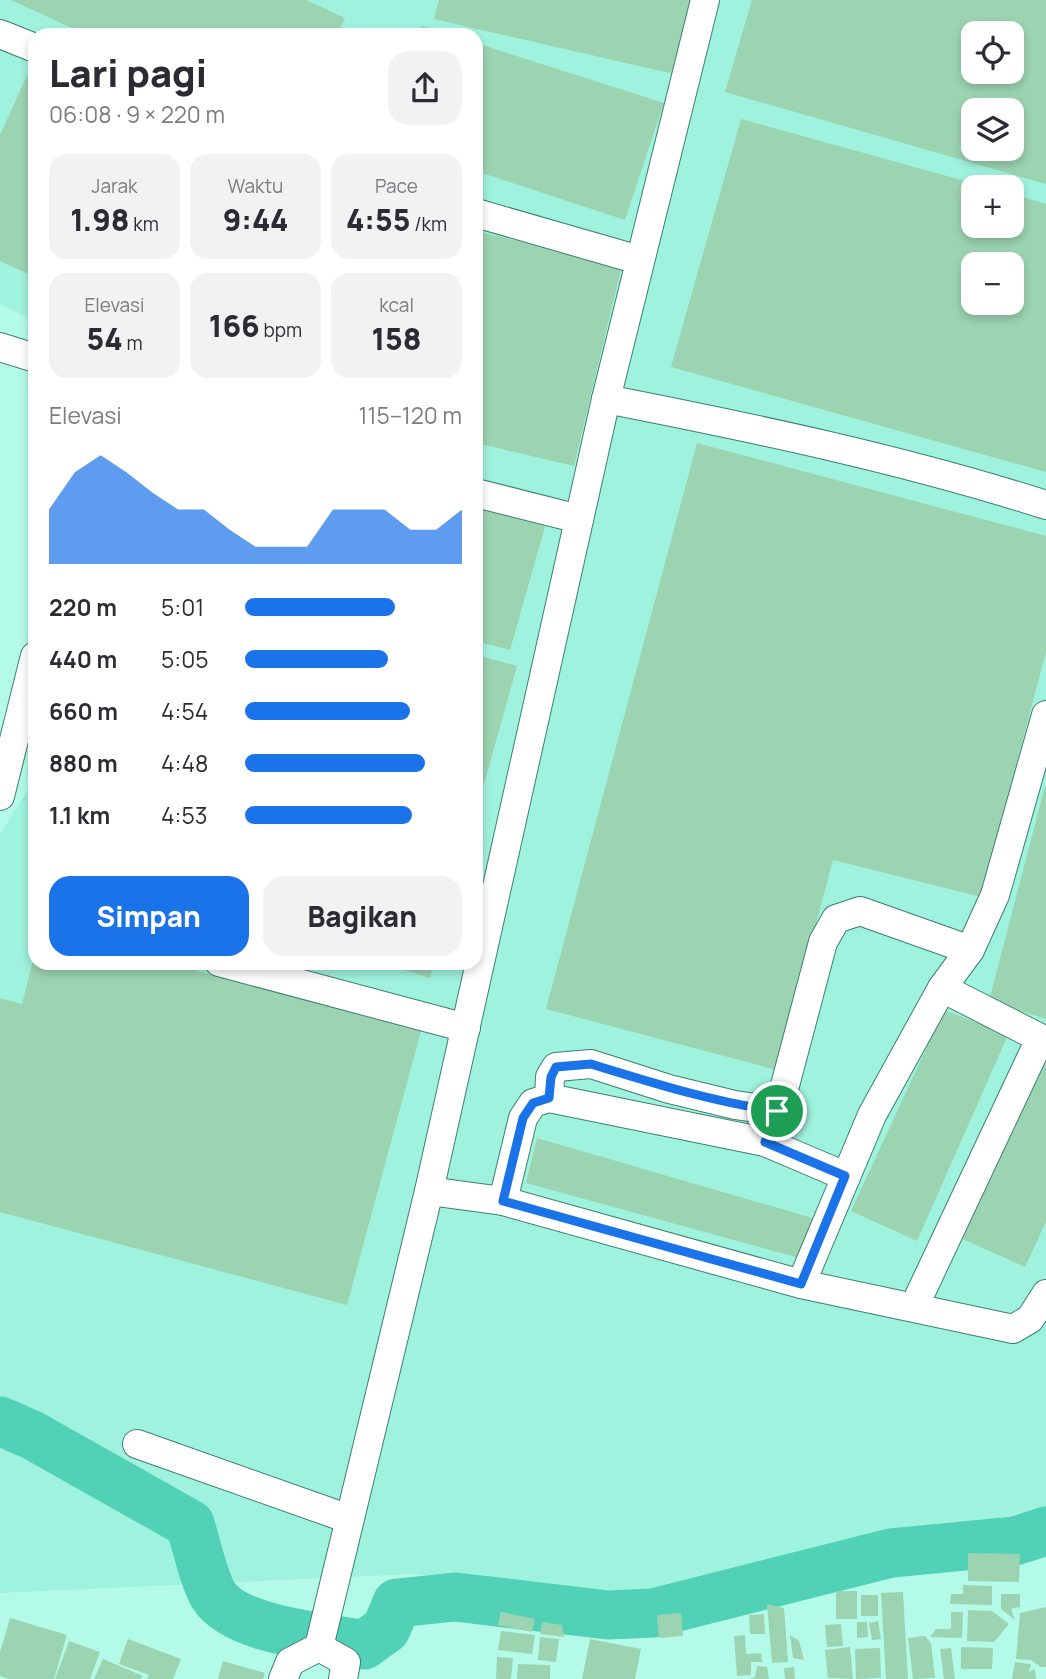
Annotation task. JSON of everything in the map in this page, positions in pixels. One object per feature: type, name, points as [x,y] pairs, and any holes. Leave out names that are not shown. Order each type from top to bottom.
[{"type":"lane","points":[[483,951],[606,399],[705,0]]},
{"type":"lane","points":[[0,34],[28,45]]},
{"type":"lane","points":[[483,215],[639,260]]},
{"type":"lane","points":[[0,347],[28,356]]},
{"type":"lane","points":[[606,399],[956,476],[1046,505]]},
{"type":"lane","points":[[483,495],[579,519]]},
{"type":"lane","points":[[0,796],[28,684]]},
{"type":"lane","points":[[801,1284],[872,1115],[942,988],[970,950],[995,895],[1046,715]]},
{"type":"lane","points":[[765,1142],[777,1111],[823,942],[835,919],[860,911],[970,950]]},
{"type":"lane","points":[[249,970],[466,1028]]},
{"type":"lane","points":[[283,1679],[290,1662],[319,1647],[429,1191],[479,970]]},
{"type":"lane","points":[[914,1307],[1043,1040],[942,988]]},
{"type":"lane","points":[[549,1098],[551,1077],[556,1067],[591,1064],[682,1092],[735,1105],[777,1111]]},
{"type":"lane","points":[[503,1201],[523,1118],[533,1103],[549,1098],[765,1142],[845,1176]]},
{"type":"lane","points":[[429,1191],[503,1201],[801,1284],[1013,1329],[1030,1319],[1046,1294]]},
{"type":"lane","points":[[137,1444],[349,1519]]},
{"type":"lane","points":[[319,1647],[346,1662],[342,1679]]},
{"type":"shaded area","points":[[0,0],[1046,0],[1046,1507],[999,1518],[906,1528],[671,1591],[593,1590],[413,1574],[0,1593],[0,834],[28,790],[28,970],[483,970],[483,28],[28,28],[28,318],[0,304]]},
{"type":"building","points":[[11,0],[306,0],[345,18],[340,28],[72,28]]},
{"type":"building","points":[[439,0],[694,0],[674,74],[483,30],[483,28],[434,19]]},
{"type":"building","points":[[752,0],[1046,0],[1046,184],[1024,178],[1024,175],[1015,175],[966,161],[1024,161],[1024,98],[961,98],[961,160],[725,92]]},
{"type":"building","points":[[483,45],[664,103],[625,220],[483,173]]},
{"type":"building","points":[[28,73],[28,274],[0,261],[0,135]]},
{"type":"building","points":[[741,119],[961,180],[961,238],[1024,238],[1024,198],[1046,204],[1046,472],[671,367]]},
{"type":"building","points":[[483,233],[622,265],[574,466],[483,445]]},
{"type":"building","points":[[697,443],[1046,536],[1046,652],[981,897],[833,860],[777,1070],[546,1009]]},
{"type":"building","points":[[483,505],[546,523],[510,650],[483,643]]},
{"type":"building","points":[[483,657],[517,666],[483,788]]},
{"type":"building","points":[[1046,786],[1046,1019],[989,1001]]},
{"type":"building","points":[[31,970],[194,970],[421,1031],[347,1305],[0,1212],[0,998],[22,1004]]},
{"type":"building","points":[[404,970],[432,970],[430,978]]},
{"type":"building","points":[[944,1010],[1008,1035],[917,1241],[851,1211]]},
{"type":"building","points":[[1046,1057],[1046,1222],[1025,1267],[958,1237]]},
{"type":"building","points":[[537,1138],[816,1219],[803,1259],[526,1183]]},
{"type":"building","points":[[968,1553],[1020,1554],[1019,1582],[968,1581]]},
{"type":"building","points":[[963,1585],[992,1586],[992,1605],[950,1604],[951,1594],[963,1594]]},
{"type":"building","points":[[836,1591],[857,1591],[857,1619],[836,1619]]},
{"type":"building","points":[[903,1592],[908,1679],[886,1679],[881,1593]]},
{"type":"building","points":[[1001,1594],[1020,1594],[1020,1607],[1011,1609],[1015,1620],[1001,1609]]},
{"type":"building","points":[[861,1595],[878,1595],[878,1616],[861,1616]]},
{"type":"building","points":[[767,1604],[784,1608],[788,1662],[772,1663]]},
{"type":"building","points":[[1046,1607],[1046,1667],[1041,1667],[1031,1660],[1016,1659],[1020,1613]]},
{"type":"building","points":[[968,1610],[992,1611],[1009,1624],[994,1642],[967,1641]]},
{"type":"building","points":[[501,1612],[535,1619],[532,1632],[498,1625]]},
{"type":"building","points":[[951,1612],[963,1612],[962,1638],[930,1637],[936,1629],[951,1629]]},
{"type":"building","points":[[681,1613],[683,1636],[659,1638],[657,1615]]},
{"type":"building","points":[[764,1614],[765,1634],[750,1634],[749,1615]]},
{"type":"building","points":[[10,1618],[67,1635],[54,1679],[9,1679],[0,1676],[0,1652]]},
{"type":"building","points":[[878,1621],[881,1639],[872,1640],[869,1623]]},
{"type":"building","points":[[542,1622],[562,1625],[564,1637],[540,1634]]},
{"type":"building","points":[[857,1622],[867,1622],[868,1637],[857,1638]]},
{"type":"building","points":[[841,1624],[843,1646],[827,1647],[825,1625]]},
{"type":"building","points":[[501,1631],[535,1635],[532,1654],[498,1650]]},
{"type":"building","points":[[745,1635],[746,1654],[761,1653],[762,1662],[751,1662],[751,1675],[737,1676],[734,1636]]},
{"type":"building","points":[[790,1635],[799,1641],[804,1660],[793,1658]]},
{"type":"building","points":[[925,1636],[931,1643],[935,1678],[913,1679],[908,1638]]},
{"type":"building","points":[[540,1637],[559,1639],[556,1662],[538,1660]]},
{"type":"building","points":[[128,1639],[181,1659],[173,1679],[147,1679],[149,1675],[119,1664]]},
{"type":"building","points":[[590,1639],[641,1649],[635,1679],[582,1679]]},
{"type":"building","points":[[69,1641],[100,1652],[90,1679],[55,1679]]},
{"type":"building","points":[[850,1647],[853,1679],[828,1678],[825,1650]]},
{"type":"building","points":[[961,1647],[993,1648],[992,1669],[961,1669]]},
{"type":"building","points":[[880,1648],[881,1678],[856,1679],[855,1649]]},
{"type":"building","points":[[951,1648],[955,1679],[944,1679],[940,1649]]},
{"type":"building","points":[[497,1657],[513,1658],[511,1679],[496,1679]]},
{"type":"building","points":[[103,1659],[143,1676],[141,1679],[94,1679]]},
{"type":"building","points":[[223,1661],[265,1673],[263,1679],[218,1679]]},
{"type":"building","points":[[1015,1662],[1031,1664],[1029,1672],[1035,1669],[1036,1679],[1012,1679]]},
{"type":"building","points":[[518,1664],[550,1665],[550,1679],[517,1679]]},
{"type":"building","points":[[757,1666],[767,1667],[769,1679],[750,1679],[755,1677]]},
{"type":"building","points":[[794,1667],[795,1679],[785,1679],[784,1668]]},
{"type":"waterway","points":[[0,1421],[32,1435],[190,1524],[210,1589],[225,1608],[261,1625],[283,1631],[364,1645],[386,1629],[397,1603],[455,1597],[608,1615],[653,1613],[891,1553],[1015,1541],[1046,1531]]},
{"type":"route","points":[[591,1064],[669,1089],[735,1105],[777,1111],[765,1142],[845,1176],[801,1284],[503,1201],[523,1118],[533,1103],[549,1098],[551,1077],[556,1067],[591,1064]]}]
